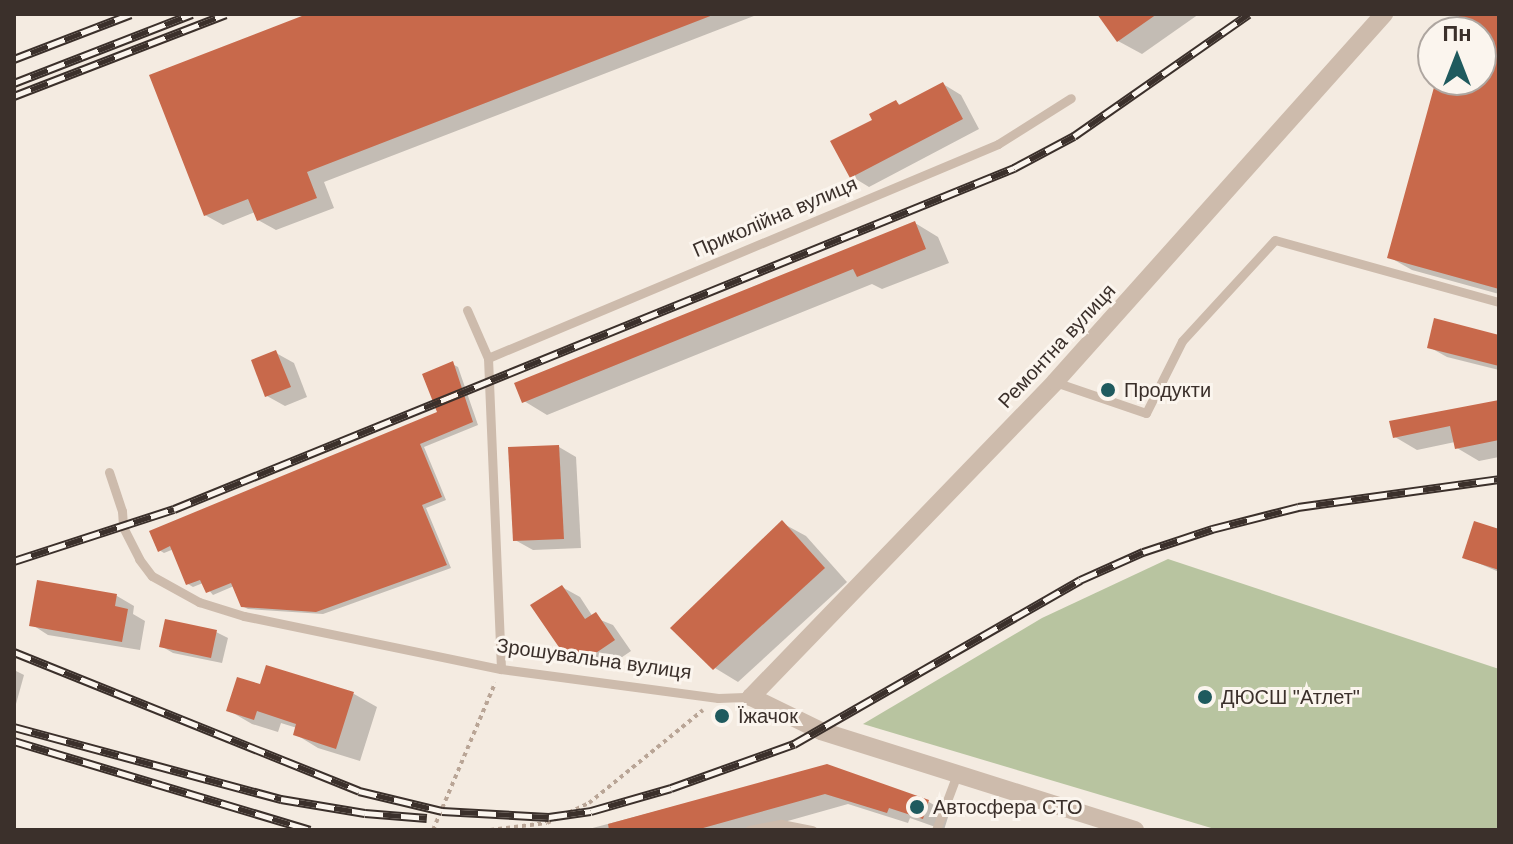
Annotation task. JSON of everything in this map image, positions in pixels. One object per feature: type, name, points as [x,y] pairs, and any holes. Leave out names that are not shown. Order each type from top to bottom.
[{"type":"street","name":"Ремонтна вулиця","points":[[751,697],[1055,382],[1384,14]]},
{"type":"street","name":"Зрошувальна вулиця","points":[[751,697],[821,731],[1135,830]]},
{"type":"lane","name":"Приколійна вулиця","points":[[488,358],[998,144],[1071,98]]},
{"type":"lane","points":[[1055,382],[1146,413],[1182,341],[1275,240],[1499,302]]},
{"type":"lane","points":[[467,310],[488,358],[501,669]]},
{"type":"lane","name":"Зрошувальна вулиця","points":[[109,472],[122,511],[123,527],[139,559],[152,576],[199,602],[244,616],[501,669],[718,698],[751,697]]},
{"type":"lane","points":[[936,830],[957,774]]},
{"type":"lane","points":[[749,830],[781,824],[812,830]]},
{"type":"path","points":[[433,830],[501,669]]},
{"type":"path","points":[[490,830],[547,823],[589,803],[718,698]]},
{"type":"green space","name":"ДЮСШ \"Атлет\"","points":[[1168,559],[1499,669],[1499,830],[1218,830],[863,724],[1042,618]]},
{"type":"building","points":[[307,14],[713,15],[307,172],[317,198],[257,221],[248,199],[204,216],[149,75]]},
{"type":"building","points":[[1097,14],[1157,14],[1117,42]]},
{"type":"building","points":[[1499,14],[1499,289],[1387,258],[1432,96],[1497,96],[1497,16],[1459,16]]},
{"type":"building","points":[[943,82],[963,119],[850,178],[830,141],[872,120],[869,114],[896,100],[899,105]]},
{"type":"building","points":[[915,221],[926,249],[857,277],[853,269],[522,403],[514,383]]},
{"type":"building","points":[[1434,318],[1499,335],[1499,366],[1427,348]]},
{"type":"building","points":[[276,350],[291,387],[265,397],[251,360]]},
{"type":"building","points":[[453,361],[473,422],[420,444],[442,497],[422,505],[447,565],[316,612],[241,607],[231,583],[206,593],[200,580],[186,585],[170,546],[158,552],[149,531],[437,412],[422,374]]},
{"type":"building","points":[[1499,400],[1499,440],[1455,449],[1450,426],[1393,438],[1389,421]]},
{"type":"building","points":[[559,445],[564,539],[513,541],[508,447]]},
{"type":"building","points":[[782,520],[825,568],[713,670],[670,628]]},
{"type":"building","points":[[1474,521],[1499,529],[1499,570],[1462,558]]},
{"type":"building","points":[[37,580],[117,594],[115,606],[128,609],[122,642],[29,626]]},
{"type":"building","points":[[562,585],[585,619],[596,612],[615,640],[584,661],[576,649],[565,656],[530,605]]},
{"type":"building","points":[[165,619],[217,630],[211,658],[159,647]]},
{"type":"building","points":[[266,665],[354,692],[336,749],[293,735],[296,724],[257,711],[254,720],[226,711],[237,677],[260,684]]},
{"type":"building","points":[[827,764],[929,800],[923,819],[889,808],[887,813],[825,794],[696,830],[609,830],[608,824]]},
{"type":"railway","points":[[14,59],[131,14]]},
{"type":"railway","points":[[14,83],[192,14]]},
{"type":"railway","points":[[14,96],[226,14]]},
{"type":"railway","points":[[14,561],[174,509],[1014,168],[1074,136],[1249,14]]},
{"type":"railway","points":[[14,652],[359,791],[442,811],[549,817],[591,811],[671,788],[794,744],[1080,580],[1143,552],[1212,529],[1298,507],[1499,479]]},
{"type":"railway","points":[[14,727],[281,799],[365,813],[427,818]]},
{"type":"railway","points":[[14,741],[310,830]]},
{"type":"place","name":"Продукти","points":[[1108,390]]},
{"type":"place","name":"ДЮСШ \"Атлет\"","points":[[1205,697]]},
{"type":"place","name":"Їжачок","points":[[722,716]]},
{"type":"place","name":"Автосфера СТО","points":[[917,807]]}]
